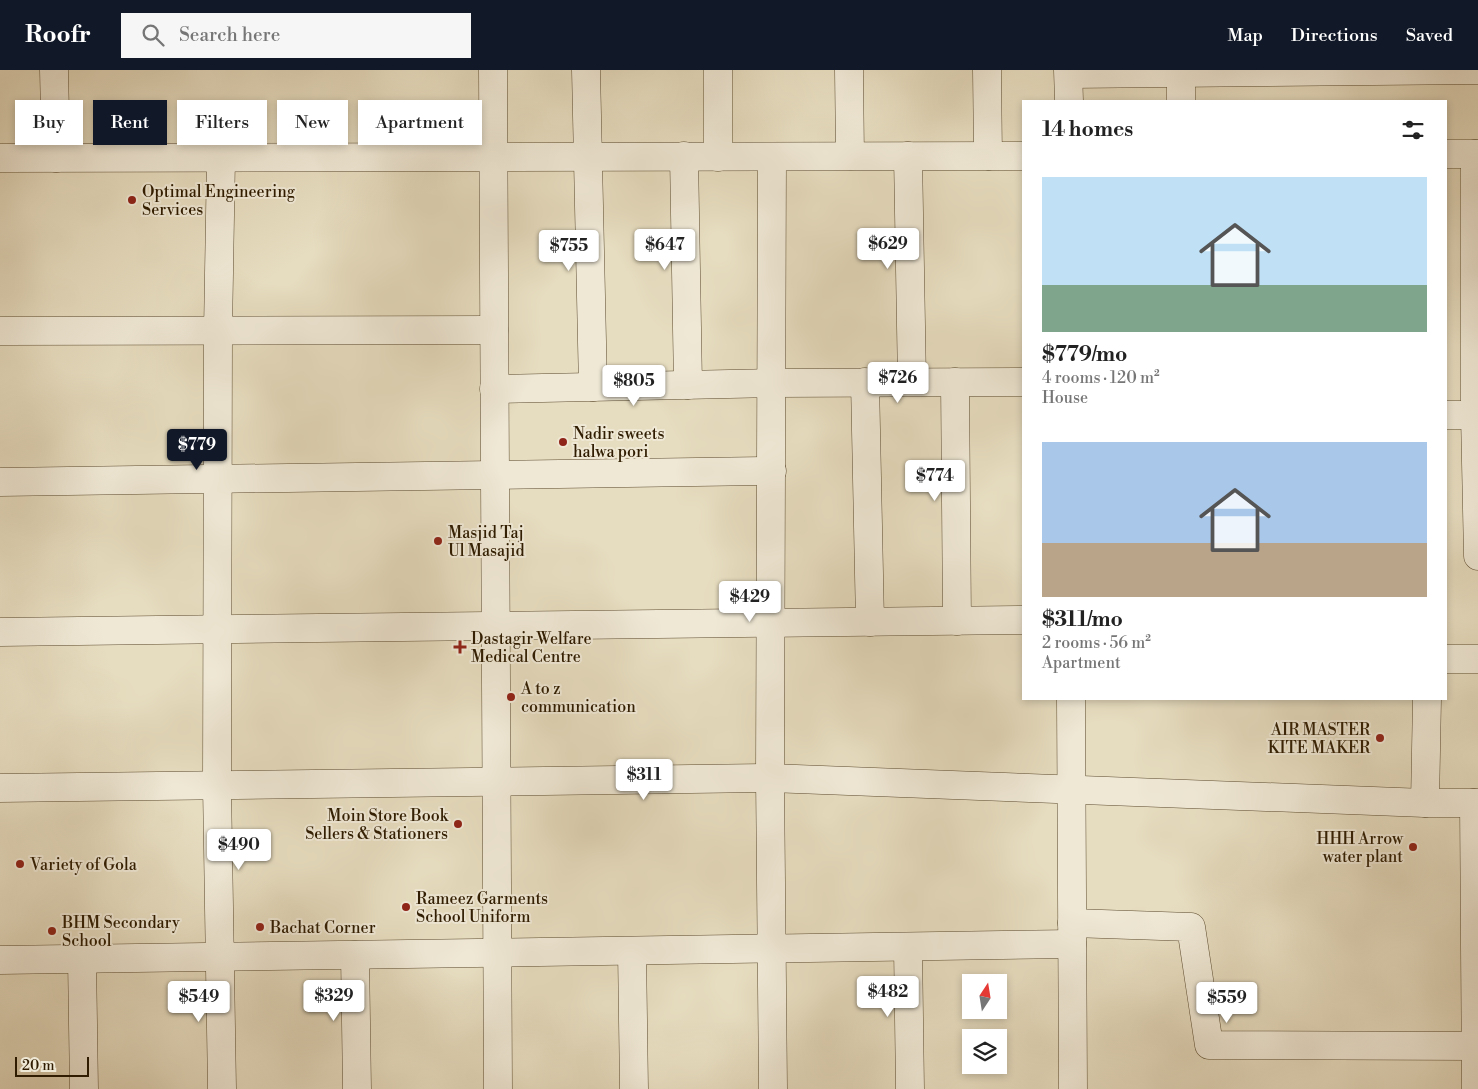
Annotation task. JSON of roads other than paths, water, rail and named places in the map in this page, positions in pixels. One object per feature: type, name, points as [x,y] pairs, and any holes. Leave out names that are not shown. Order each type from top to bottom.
[{"type":"street","points":[[54,70],[56,158]]},
{"type":"street","points":[[493,70],[498,1089]]},
{"type":"street","points":[[586,70],[593,387]]},
{"type":"street","points":[[718,70],[718,157]]},
{"type":"street","points":[[849,70],[850,156]]},
{"type":"street","points":[[987,70],[988,156]]},
{"type":"street","points":[[1068,100],[1068,72],[1478,70]]},
{"type":"street","points":[[1181,71],[1181,100]]},
{"type":"street","points":[[1447,154],[1477,154],[1478,556]]},
{"type":"street","points":[[684,156],[688,385]]},
{"type":"street","points":[[908,156],[912,382]]},
{"type":"street","points":[[0,158],[1022,156]]},
{"type":"street","points":[[772,157],[770,778],[773,1089]]},
{"type":"street","points":[[221,158],[218,331],[217,786],[222,1089]]},
{"type":"street","points":[[0,331],[494,330]]},
{"type":"street","points":[[865,382],[870,622]]},
{"type":"street","points":[[955,382],[957,621]]},
{"type":"street","points":[[494,390],[772,383],[1022,382]]},
{"type":"street","points":[[1447,415],[1477,415]]},
{"type":"street","points":[[0,482],[772,471]]},
{"type":"street","points":[[0,632],[1022,620]]},
{"type":"street","points":[[1447,659],[1478,659]]},
{"type":"street","points":[[1071,700],[1073,1089]]},
{"type":"street","points":[[1425,803],[1427,700]]},
{"type":"street","points":[[0,788],[770,778],[1072,791],[1425,803],[1476,803],[1476,1089]]},
{"type":"street","points":[[0,960],[908,947],[1191,927],[1209,1045],[1476,1046]]},
{"type":"street","points":[[908,947],[910,1089]]},
{"type":"street","points":[[632,951],[634,1089]]},
{"type":"street","points":[[355,955],[357,1089]]},
{"type":"street","points":[[82,959],[84,1089]]},
{"type":"place","name":"Optimal Engineering Services","points":[[132,200]]},
{"type":"place","name":"Nadir sweets halwa pori","points":[[563,442]]},
{"type":"place","name":"Masjid Taj Ul Masajid","points":[[438,541]]},
{"type":"place","name":"Dastagir Welfare Medical Centre","points":[[460,647]]},
{"type":"place","name":"A to z communication","points":[[511,697]]},
{"type":"place","name":"AIR MASTER KITE MAKER","points":[[1380,738]]},
{"type":"place","name":"Moin Store Book Sellers & Stationers","points":[[458,824]]},
{"type":"place","name":"HHH Arrow water plant","points":[[1413,847]]},
{"type":"place","name":"Variety of Gola","points":[[20,864]]},
{"type":"place","name":"Rameez Garments School Uniform","points":[[406,907]]},
{"type":"place","name":"Bachat Corner","points":[[260,927]]},
{"type":"place","name":"BHM Secondary School","points":[[52,931]]}]
